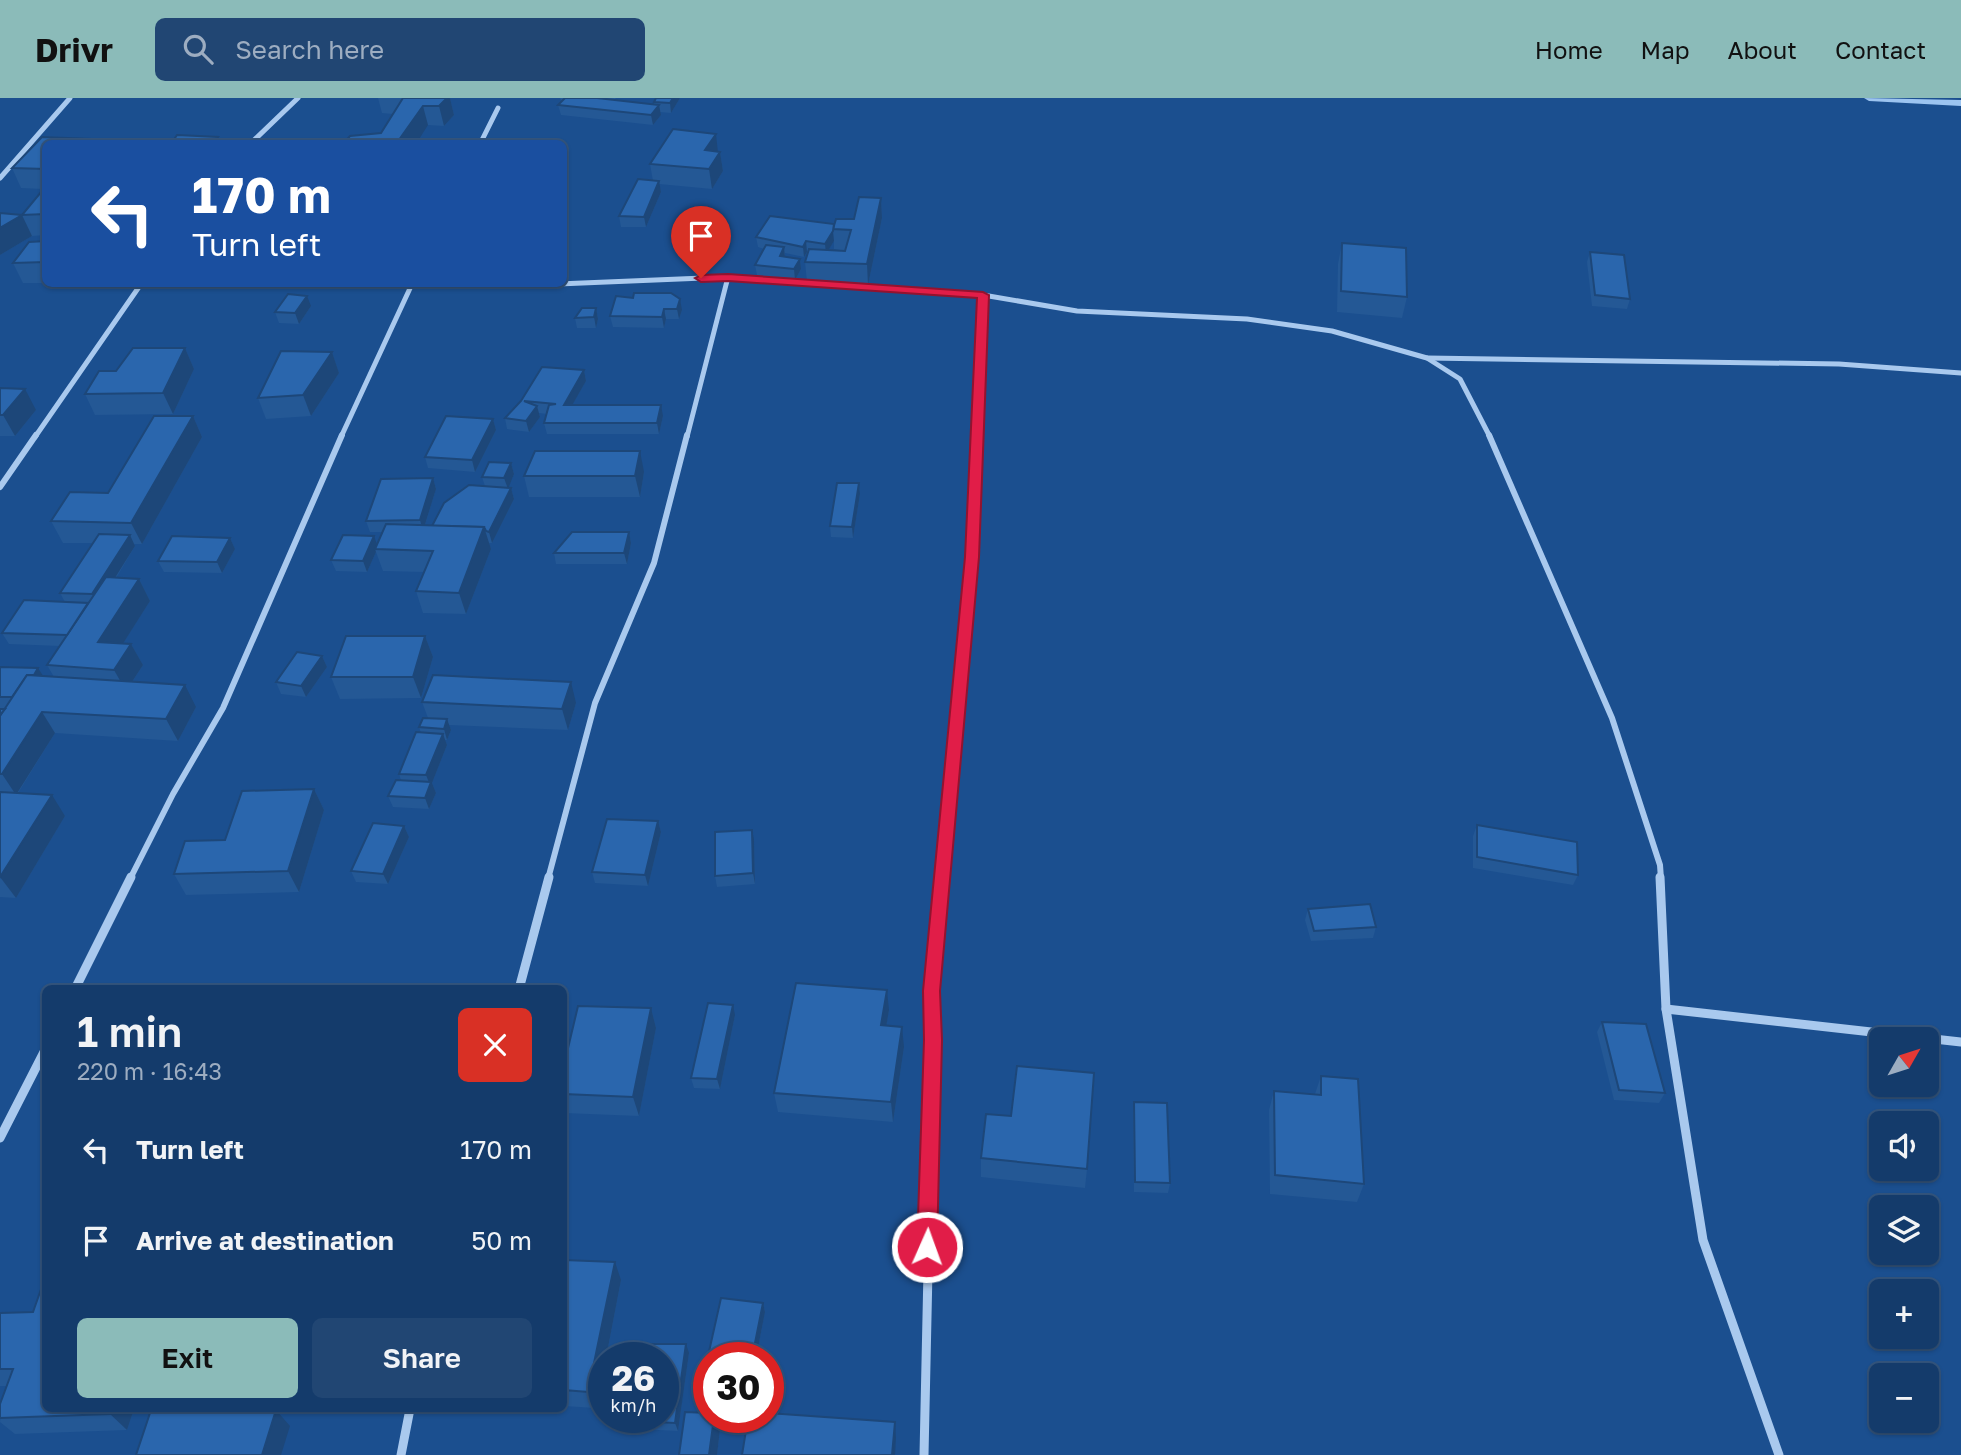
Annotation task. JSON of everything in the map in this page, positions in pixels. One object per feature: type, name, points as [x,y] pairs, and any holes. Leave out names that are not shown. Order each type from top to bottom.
[{"type":"street","points":[[0,178],[70,98]]},
{"type":"street","points":[[254,140],[298,98]]},
{"type":"street","points":[[482,140],[498,108]]},
{"type":"street","points":[[567,284],[728,277],[983,295],[1077,311],[1247,319],[1332,331],[1427,358],[1572,363],[1836,364],[1927,368],[1961,373]]},
{"type":"street","points":[[520,985],[595,703],[654,563],[728,277]]},
{"type":"street","points":[[0,487],[139,287]]},
{"type":"street","points":[[77,985],[173,794],[223,708],[376,356],[410,287]]},
{"type":"street","points":[[924,1455],[932,991],[972,557],[983,295]]},
{"type":"street","points":[[1427,358],[1460,379],[1485,425],[1612,718],[1660,865],[1666,1009],[1703,1240],[1779,1455]]},
{"type":"street","points":[[1666,1009],[1961,1042]]},
{"type":"street","points":[[0,1138],[42,1056]]},
{"type":"street","points":[[401,1455],[409,1412]]},
{"type":"building","points":[[403,98],[447,98],[439,106],[423,106],[399,140],[346,140],[350,136],[381,133]]},
{"type":"building","points":[[565,98],[597,98],[659,105],[651,115],[558,105]]},
{"type":"building","points":[[656,98],[673,98],[670,103],[654,102]]},
{"type":"building","points":[[673,129],[716,134],[705,150],[720,152],[709,169],[650,164]]},
{"type":"building","points":[[177,135],[218,137],[215,140],[174,140]]},
{"type":"building","points":[[42,137],[89,139],[42,140],[42,169],[12,168]]},
{"type":"building","points":[[638,179],[659,181],[644,217],[619,216]]},
{"type":"building","points":[[42,191],[42,214],[22,215]]},
{"type":"building","points":[[859,197],[881,198],[867,264],[805,262],[809,249],[845,251],[851,230],[833,229],[836,219],[854,219]]},
{"type":"building","points":[[0,213],[22,215],[0,228]]},
{"type":"building","points":[[770,216],[834,224],[833,231],[825,244],[806,241],[803,247],[756,237]]},
{"type":"building","points":[[42,241],[42,262],[13,263],[29,242]]},
{"type":"building","points":[[1342,243],[1406,248],[1407,297],[1341,291]]},
{"type":"building","points":[[766,245],[784,247],[780,256],[800,259],[794,269],[755,265]]},
{"type":"building","points":[[1590,252],[1624,255],[1630,299],[1595,295]]},
{"type":"building","points":[[634,293],[671,293],[680,299],[677,309],[664,309],[662,317],[610,316],[616,296],[633,298]]},
{"type":"building","points":[[288,294],[307,296],[295,313],[275,312]]},
{"type":"building","points":[[582,308],[596,308],[594,317],[575,318]]},
{"type":"building","points":[[133,348],[185,348],[163,393],[85,394],[99,371],[116,371]]},
{"type":"building","points":[[281,351],[332,352],[303,395],[258,398]]},
{"type":"building","points":[[542,367],[584,370],[564,405],[661,405],[657,423],[544,423],[549,405],[556,404],[524,401],[537,406],[526,421],[505,418],[521,401]]},
{"type":"building","points":[[0,388],[25,389],[3,415],[0,415]]},
{"type":"building","points":[[154,416],[193,416],[131,523],[51,521],[70,492],[108,493]]},
{"type":"building","points":[[446,416],[493,419],[472,460],[425,457]]},
{"type":"building","points":[[535,451],[640,451],[635,476],[524,476]]},
{"type":"building","points":[[489,462],[511,463],[504,478],[482,477]]},
{"type":"building","points":[[433,478],[420,520],[366,521],[381,479]]},
{"type":"building","points":[[837,483],[859,483],[852,527],[830,526]]},
{"type":"building","points":[[469,485],[511,488],[489,532],[484,527],[432,526],[444,503]]},
{"type":"building","points":[[386,524],[484,527],[459,593],[416,591],[433,551],[375,549]]},
{"type":"building","points":[[572,532],[629,532],[624,553],[554,553]]},
{"type":"building","points":[[99,534],[130,535],[92,594],[60,593]]},
{"type":"building","points":[[343,535],[374,536],[363,561],[331,560]]},
{"type":"building","points":[[172,536],[230,538],[217,562],[158,561]]},
{"type":"building","points":[[106,577],[139,579],[98,642],[131,644],[114,670],[47,665]]},
{"type":"building","points":[[24,600],[88,603],[67,635],[2,633]]},
{"type":"building","points":[[346,636],[425,636],[413,677],[331,677]]},
{"type":"building","points":[[297,652],[322,656],[301,686],[276,682]]},
{"type":"building","points":[[0,667],[38,668],[34,675],[27,675],[12,697],[0,697]]},
{"type":"building","points":[[27,675],[185,685],[166,719],[42,712],[0,774],[0,716]]},
{"type":"building","points":[[433,675],[571,682],[562,709],[422,702]]},
{"type":"building","points":[[423,718],[447,719],[444,729],[419,727]]},
{"type":"building","points":[[416,732],[443,734],[426,775],[399,774]]},
{"type":"building","points":[[396,780],[431,782],[425,798],[388,796]]},
{"type":"building","points":[[314,789],[288,871],[174,874],[185,841],[225,840],[242,791]]},
{"type":"building","points":[[0,792],[52,795],[0,877]]},
{"type":"building","points":[[607,819],[658,821],[645,875],[592,872]]},
{"type":"building","points":[[373,823],[404,826],[383,874],[351,871]]},
{"type":"building","points":[[1477,825],[1577,842],[1578,875],[1477,857]]},
{"type":"building","points":[[752,830],[753,873],[715,876],[715,832]]},
{"type":"building","points":[[1370,904],[1376,927],[1314,931],[1308,909]]},
{"type":"building","points":[[796,983],[887,990],[881,1025],[902,1027],[891,1102],[774,1093]]},
{"type":"building","points":[[708,1003],[733,1005],[717,1079],[691,1078]]},
{"type":"building","points":[[578,1006],[651,1008],[633,1097],[567,1094],[567,1052]]},
{"type":"building","points":[[1602,1022],[1646,1024],[1665,1093],[1619,1090]]},
{"type":"building","points":[[1017,1066],[1094,1073],[1087,1169],[981,1158],[986,1114],[1011,1116]]},
{"type":"building","points":[[1321,1076],[1358,1079],[1364,1184],[1275,1175],[1274,1091],[1321,1095]]},
{"type":"building","points":[[1134,1102],[1167,1103],[1170,1183],[1135,1182]]},
{"type":"building","points":[[567,1260],[615,1262],[598,1342],[588,1342],[588,1392],[567,1390]]},
{"type":"building","points":[[42,1286],[42,1412],[111,1412],[110,1414],[0,1418],[0,1404],[13,1369],[0,1369],[0,1313],[33,1312]]},
{"type":"building","points":[[721,1298],[763,1303],[755,1342],[711,1342]]},
{"type":"building","points":[[679,1344],[686,1344],[679,1394]]},
{"type":"building","points":[[150,1412],[275,1412],[262,1455],[136,1455]]},
{"type":"building","points":[[685,1412],[693,1412],[693,1433],[712,1433],[709,1455],[679,1455]]},
{"type":"building","points":[[784,1414],[895,1422],[892,1455],[742,1455],[746,1433],[784,1433]]},
{"type":"waterway","points":[[1869,98],[1961,103]]},
{"type":"route","points":[[701,278],[728,277],[983,295],[972,557],[932,991],[927,1247]]}]
